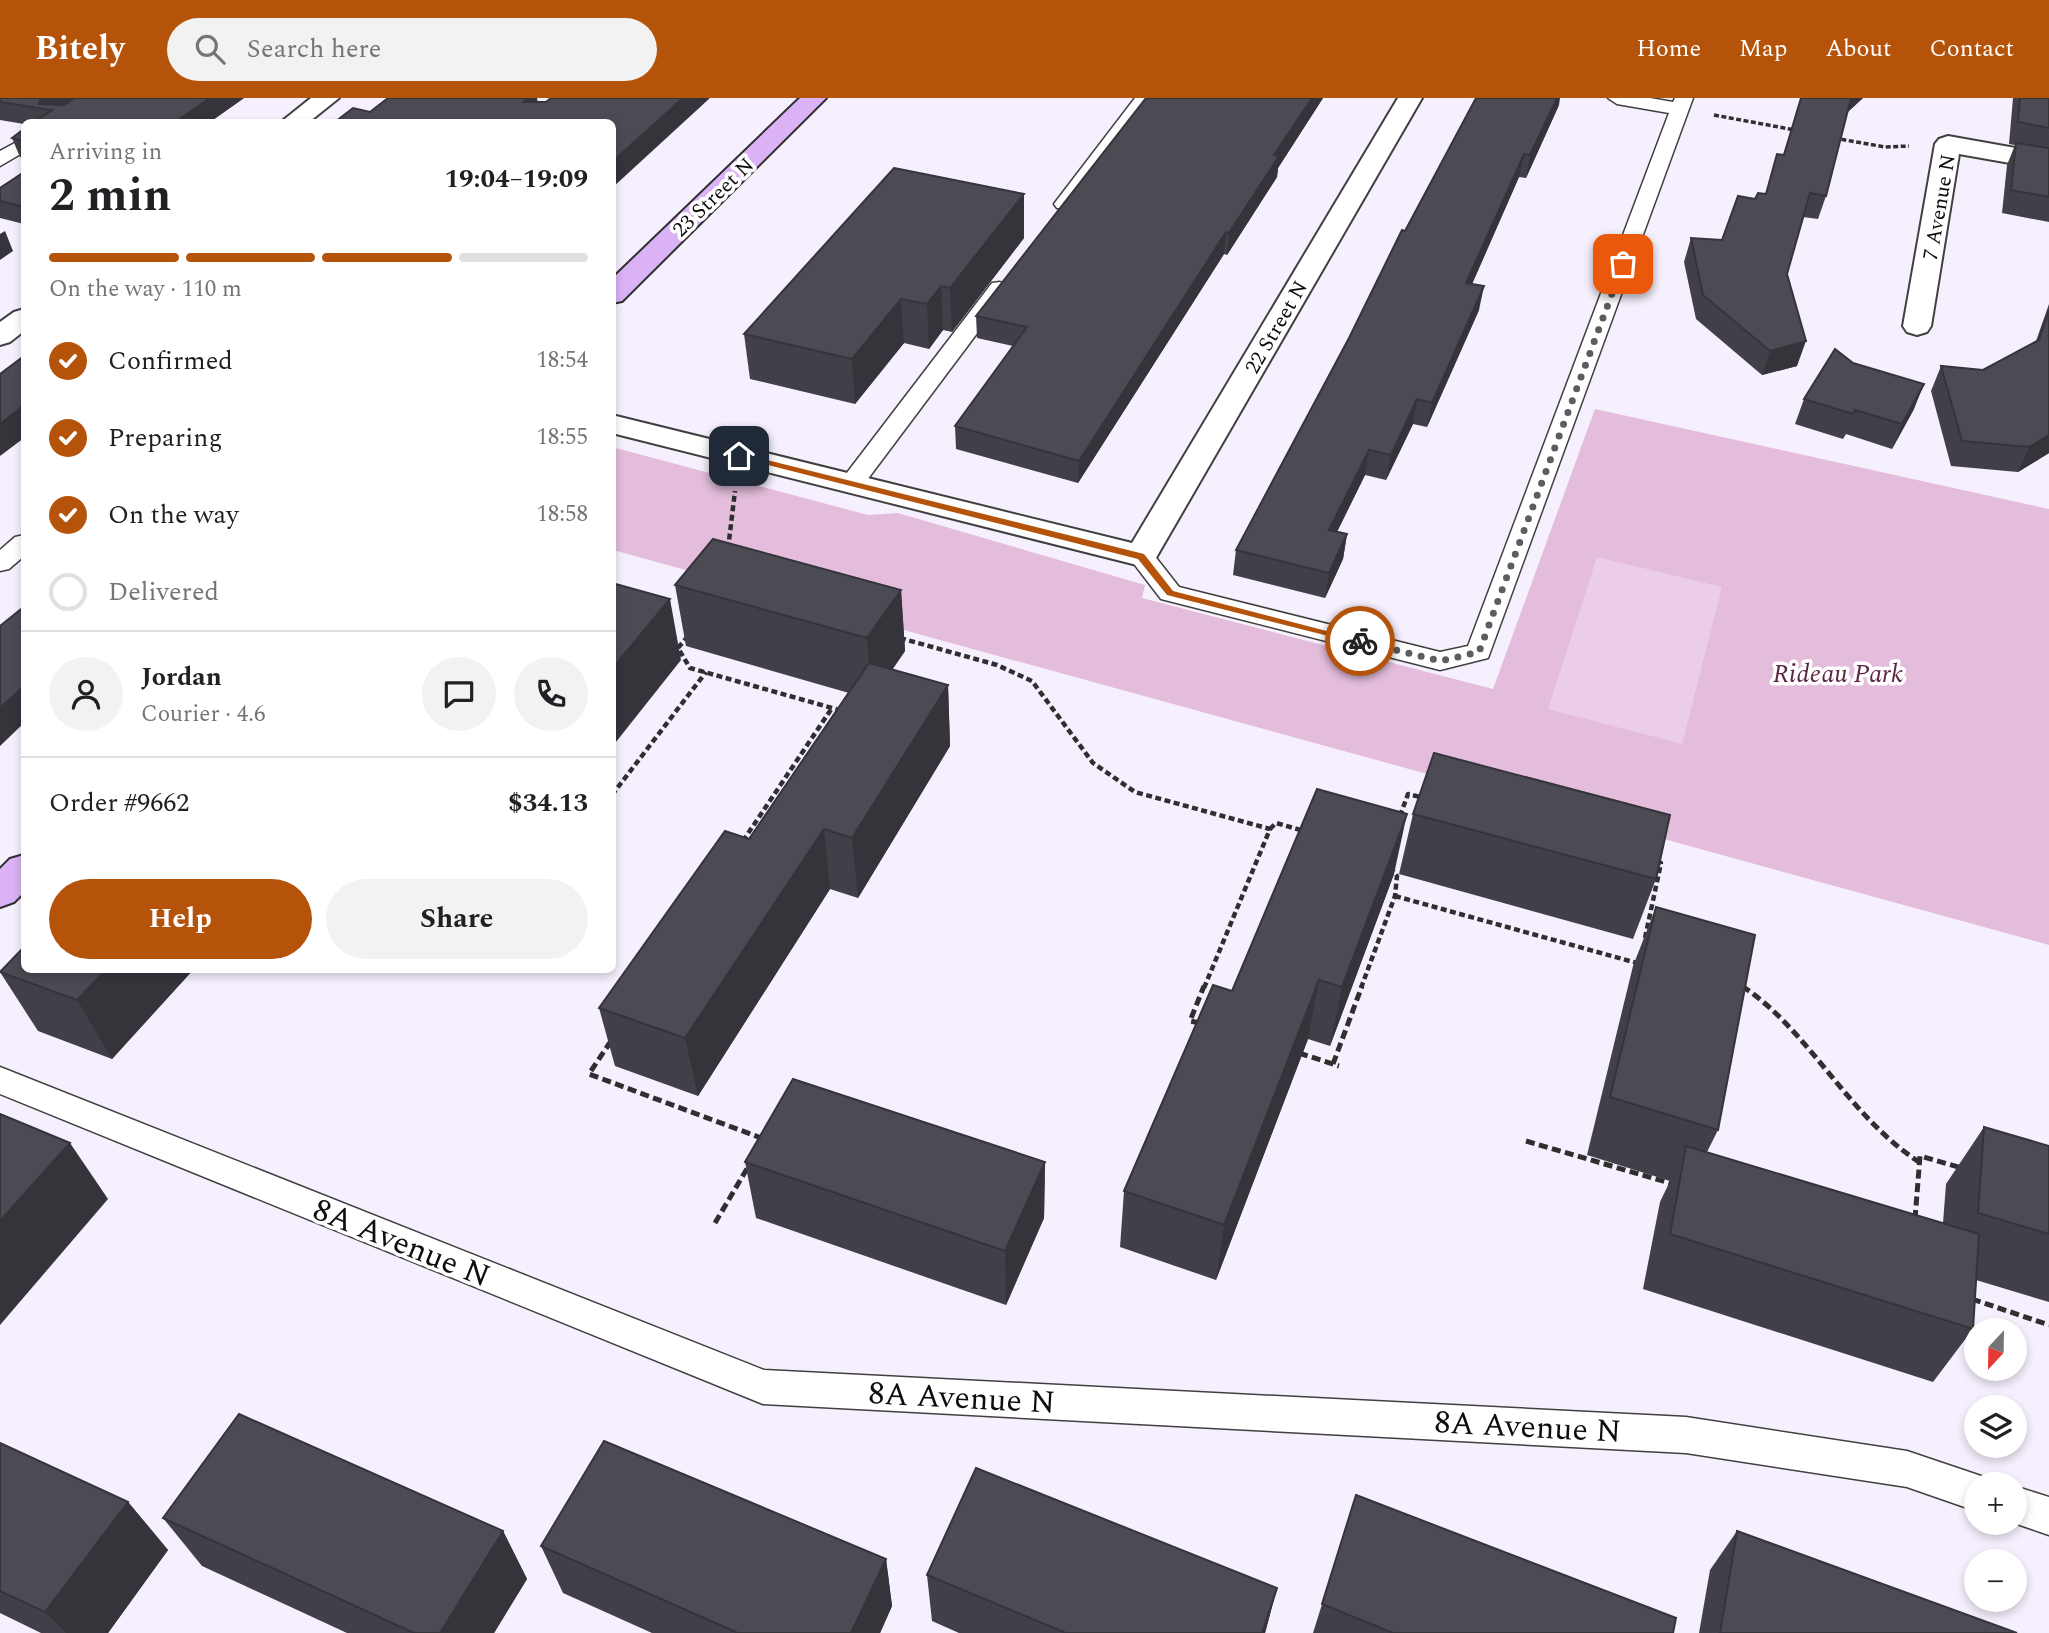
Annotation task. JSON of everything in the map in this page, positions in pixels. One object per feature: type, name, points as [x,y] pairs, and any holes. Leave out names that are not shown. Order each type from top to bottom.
[{"type":"street","points":[[297,119],[327,98]]},
{"type":"street","name":"23 Street N","points":[[616,291],[814,98]]},
{"type":"street","name":"22 Street N","points":[[1141,556],[1410,98]]},
{"type":"street","name":"7 Avenue N","points":[[1917,326],[1948,144],[2049,162]]},
{"type":"street","points":[[0,336],[21,320]]},
{"type":"street","points":[[616,425],[1141,556]]},
{"type":"street","points":[[0,892],[21,872]]},
{"type":"lane","points":[[1052,219],[1144,98]]},
{"type":"lane","points":[[1141,556],[1170,593],[1440,661],[1479,652],[1682,104],[1616,98]]},
{"type":"lane","points":[[0,141],[21,144]]},
{"type":"lane","points":[[0,160],[21,147]]},
{"type":"lane","points":[[852,483],[1011,274]]},
{"type":"lane","points":[[0,563],[21,546]]},
{"type":"lane","name":"8A Avenue N","points":[[0,1080],[763,1387],[1686,1435],[1907,1469],[1964,1488]]},
{"type":"lane","points":[[2027,1509],[2049,1516]]},
{"type":"path","points":[[1682,104],[1803,132]]},
{"type":"path","points":[[1830,137],[1885,147],[1948,144]]},
{"type":"path","points":[[728,550],[739,456]]},
{"type":"path","points":[[693,628],[678,648],[690,668],[845,711]]},
{"type":"path","points":[[895,637],[997,665],[1032,681],[1093,763],[1135,792],[1270,830]]},
{"type":"path","points":[[616,790],[706,672]]},
{"type":"path","points":[[741,845],[832,708]]},
{"type":"path","points":[[1399,820],[1408,794],[1434,801]]},
{"type":"path","points":[[1203,1024],[1190,1021],[1270,830],[1276,823],[1316,834]]},
{"type":"path","points":[[1294,1052],[1336,1065],[1395,895],[1398,876],[1385,860]]},
{"type":"path","points":[[1644,939],[1661,863],[1647,860]]},
{"type":"path","points":[[1395,895],[1639,963],[1642,952]]},
{"type":"path","points":[[1741,988],[1737,983],[1770,1008],[1878,1128],[1906,1155],[1919,1162]]},
{"type":"path","points":[[612,1039],[589,1074],[765,1139],[758,1151]]},
{"type":"path","points":[[1526,1141],[1687,1188]]},
{"type":"path","points":[[1914,1224],[1920,1156],[1972,1171]]},
{"type":"path","points":[[715,1223],[750,1163]]},
{"type":"path","points":[[1964,1294],[1975,1301],[2049,1325]]},
{"type":"green space","name":"Rideau Park","points":[[1595,409],[2049,509],[2049,945],[616,551],[616,448],[868,515],[898,513],[1145,585],[1142,598],[1493,689]]},
{"type":"shaded area","points":[[1597,557],[1722,587],[1682,744],[1548,709]]},
{"type":"building","points":[[0,98],[43,98],[39,104],[64,105],[74,98],[210,98],[179,119],[38,119],[52,110],[0,102]]},
{"type":"building","points":[[388,98],[527,98],[524,102],[546,102],[551,98],[683,98],[616,158],[616,119],[339,119],[353,108],[370,112]]},
{"type":"building","points":[[1146,98],[1312,98],[1274,155],[1279,156],[1229,233],[1226,232],[1079,461],[955,426],[1027,327],[976,316]]},
{"type":"building","points":[[1476,98],[1557,98],[1530,155],[1524,154],[1466,283],[1484,286],[1432,403],[1417,399],[1391,455],[1369,450],[1329,530],[1347,534],[1329,573],[1236,550],[1349,338],[1402,230],[1405,231]]},
{"type":"building","points":[[1801,98],[1851,98],[1826,196],[1810,193],[1787,274],[1806,341],[1770,351],[1703,295],[1691,238],[1722,240],[1738,196],[1755,199],[1758,193],[1766,194],[1777,154],[1784,155]]},
{"type":"building","points":[[2020,98],[2049,98],[2049,128],[2018,122]]},
{"type":"building","points":[[21,131],[21,140],[12,138]]},
{"type":"building","points":[[2016,143],[2049,148],[2049,197],[2011,190]]},
{"type":"building","points":[[894,168],[1024,194],[950,288],[941,286],[927,304],[901,299],[852,359],[744,334]]},
{"type":"building","points":[[21,174],[21,206],[0,201],[0,188]]},
{"type":"building","points":[[2049,310],[2049,435],[2029,447],[1962,441],[1941,366],[1983,370],[2039,340]]},
{"type":"building","points":[[1835,349],[1853,363],[1924,384],[1902,424],[1855,410],[1853,414],[1804,399]]},
{"type":"building","points":[[21,358],[21,407],[0,424],[0,374]]},
{"type":"building","points":[[713,539],[901,590],[867,638],[675,585]]},
{"type":"building","points":[[616,584],[670,599],[616,664]]},
{"type":"building","points":[[21,609],[21,689],[0,708],[0,626]]},
{"type":"building","points":[[869,663],[948,685],[852,838],[824,829],[685,1038],[599,1008],[725,831],[749,839]]},
{"type":"building","points":[[1434,753],[1670,815],[1656,879],[1413,814]]},
{"type":"building","points":[[1317,789],[1407,814],[1342,987],[1319,980],[1224,1225],[1124,1191],[1213,985],[1232,991]]},
{"type":"building","points":[[1656,907],[1755,935],[1718,1130],[1610,1097]]},
{"type":"building","points":[[21,950],[21,973],[103,973],[77,1000],[0,972]]},
{"type":"building","points":[[793,1079],[1045,1162],[1005,1251],[745,1162]]},
{"type":"building","points":[[0,1114],[70,1143],[0,1221]]},
{"type":"building","points":[[1984,1127],[2049,1146],[2049,1234],[1978,1213]]},
{"type":"building","points":[[1686,1146],[1979,1234],[1974,1318],[1964,1318],[1964,1326],[1670,1234]]},
{"type":"building","points":[[239,1414],[503,1531],[440,1633],[414,1633],[163,1518]]},
{"type":"building","points":[[604,1441],[886,1559],[851,1633],[738,1633],[541,1546]]},
{"type":"building","points":[[0,1443],[128,1502],[45,1612],[0,1591]]},
{"type":"building","points":[[976,1468],[1277,1588],[1262,1633],[1066,1633],[927,1575]]},
{"type":"building","points":[[1356,1495],[1676,1618],[1673,1633],[1393,1633],[1322,1604]]},
{"type":"building","points":[[1737,1531],[2017,1633],[1720,1633]]},
{"type":"way so far","points":[[1360,641],[1440,661],[1479,652],[1623,264]]},
{"type":"route","points":[[739,456],[1141,556],[1170,593],[1360,641]]}]
